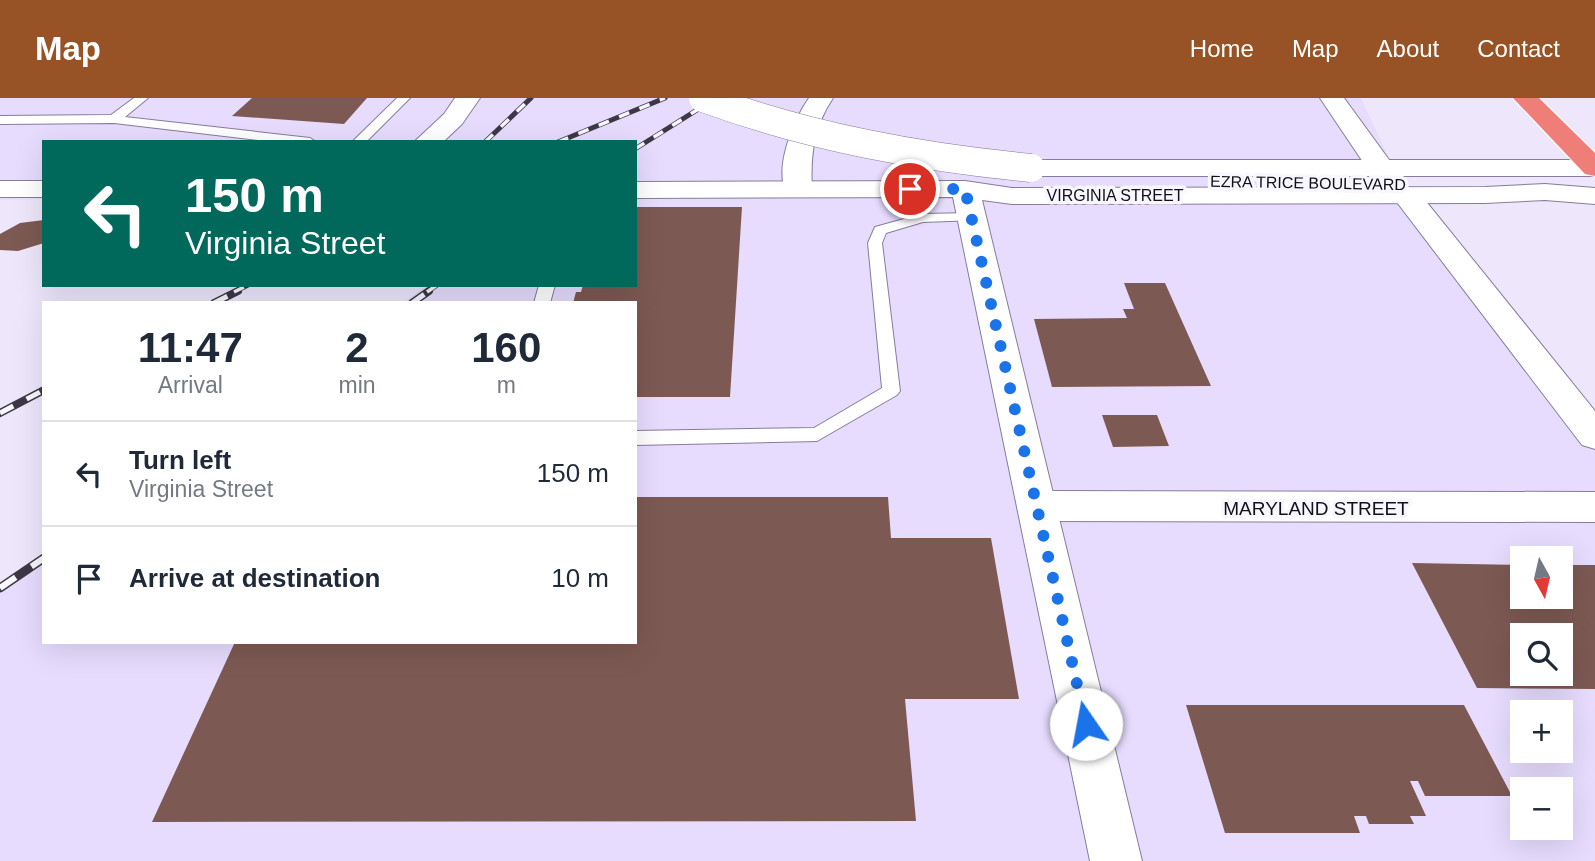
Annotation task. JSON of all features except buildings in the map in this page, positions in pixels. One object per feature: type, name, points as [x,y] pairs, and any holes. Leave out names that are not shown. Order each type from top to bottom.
[{"type":"highway","points":[[1527,98],[1583,123]]},
{"type":"highway","points":[[1527,98],[1595,168]]},
{"type":"street","points":[[429,140],[453,119],[468,98]]},
{"type":"street","name":"EZRA TRICE BOULEVARD","points":[[703,98],[771,120],[841,138],[938,157],[1073,175],[1198,181],[1476,186],[1545,192]]},
{"type":"street","points":[[798,189],[797,167],[802,134],[809,113],[821,98]]},
{"type":"street","points":[[1332,98],[1381,167],[1595,168]]},
{"type":"street","name":"EZRA TRICE BOULEVARD","points":[[1031,168],[1381,167]]},
{"type":"street","points":[[1198,181],[1237,176],[1575,176],[1595,168]]},
{"type":"street","points":[[0,189],[42,189]]},
{"type":"street","name":"VIRGINIA STREET","points":[[637,190],[798,189],[969,203],[1012,195],[1406,195],[1545,192],[1595,196]]},
{"type":"street","points":[[1406,195],[1595,436]]},
{"type":"street","points":[[969,203],[1116,861]]},
{"type":"street","name":"MARYLAND STREET","points":[[1037,506],[1595,507]]},
{"type":"lane","points":[[114,119],[142,98]]},
{"type":"lane","points":[[360,140],[404,98]]},
{"type":"lane","points":[[0,120],[114,119],[293,140]]},
{"type":"lane","points":[[637,438],[817,434],[891,391],[875,243],[880,230],[969,203]]},
{"type":"shaded area","points":[[0,98],[1361,98],[1406,195],[1595,436],[1595,861],[0,861],[0,584],[42,555],[42,644],[637,644],[637,301],[405,301],[424,287],[637,287],[637,140],[42,140],[42,199],[0,200]]},
{"type":"railway","points":[[487,140],[531,98]]},
{"type":"railway","points":[[563,140],[665,98]]},
{"type":"railway","points":[[637,148],[716,98]]},
{"type":"railway","points":[[234,292],[244,287]]},
{"type":"railway","points":[[427,292],[434,287]]},
{"type":"railway","points":[[218,301],[238,291]]},
{"type":"railway","points":[[415,301],[429,291]]},
{"type":"railway","points":[[0,413],[42,391]]},
{"type":"railway","points":[[0,588],[42,559]]},
{"type":"route","points":[[910,189],[965,189],[1086,724]]}]
